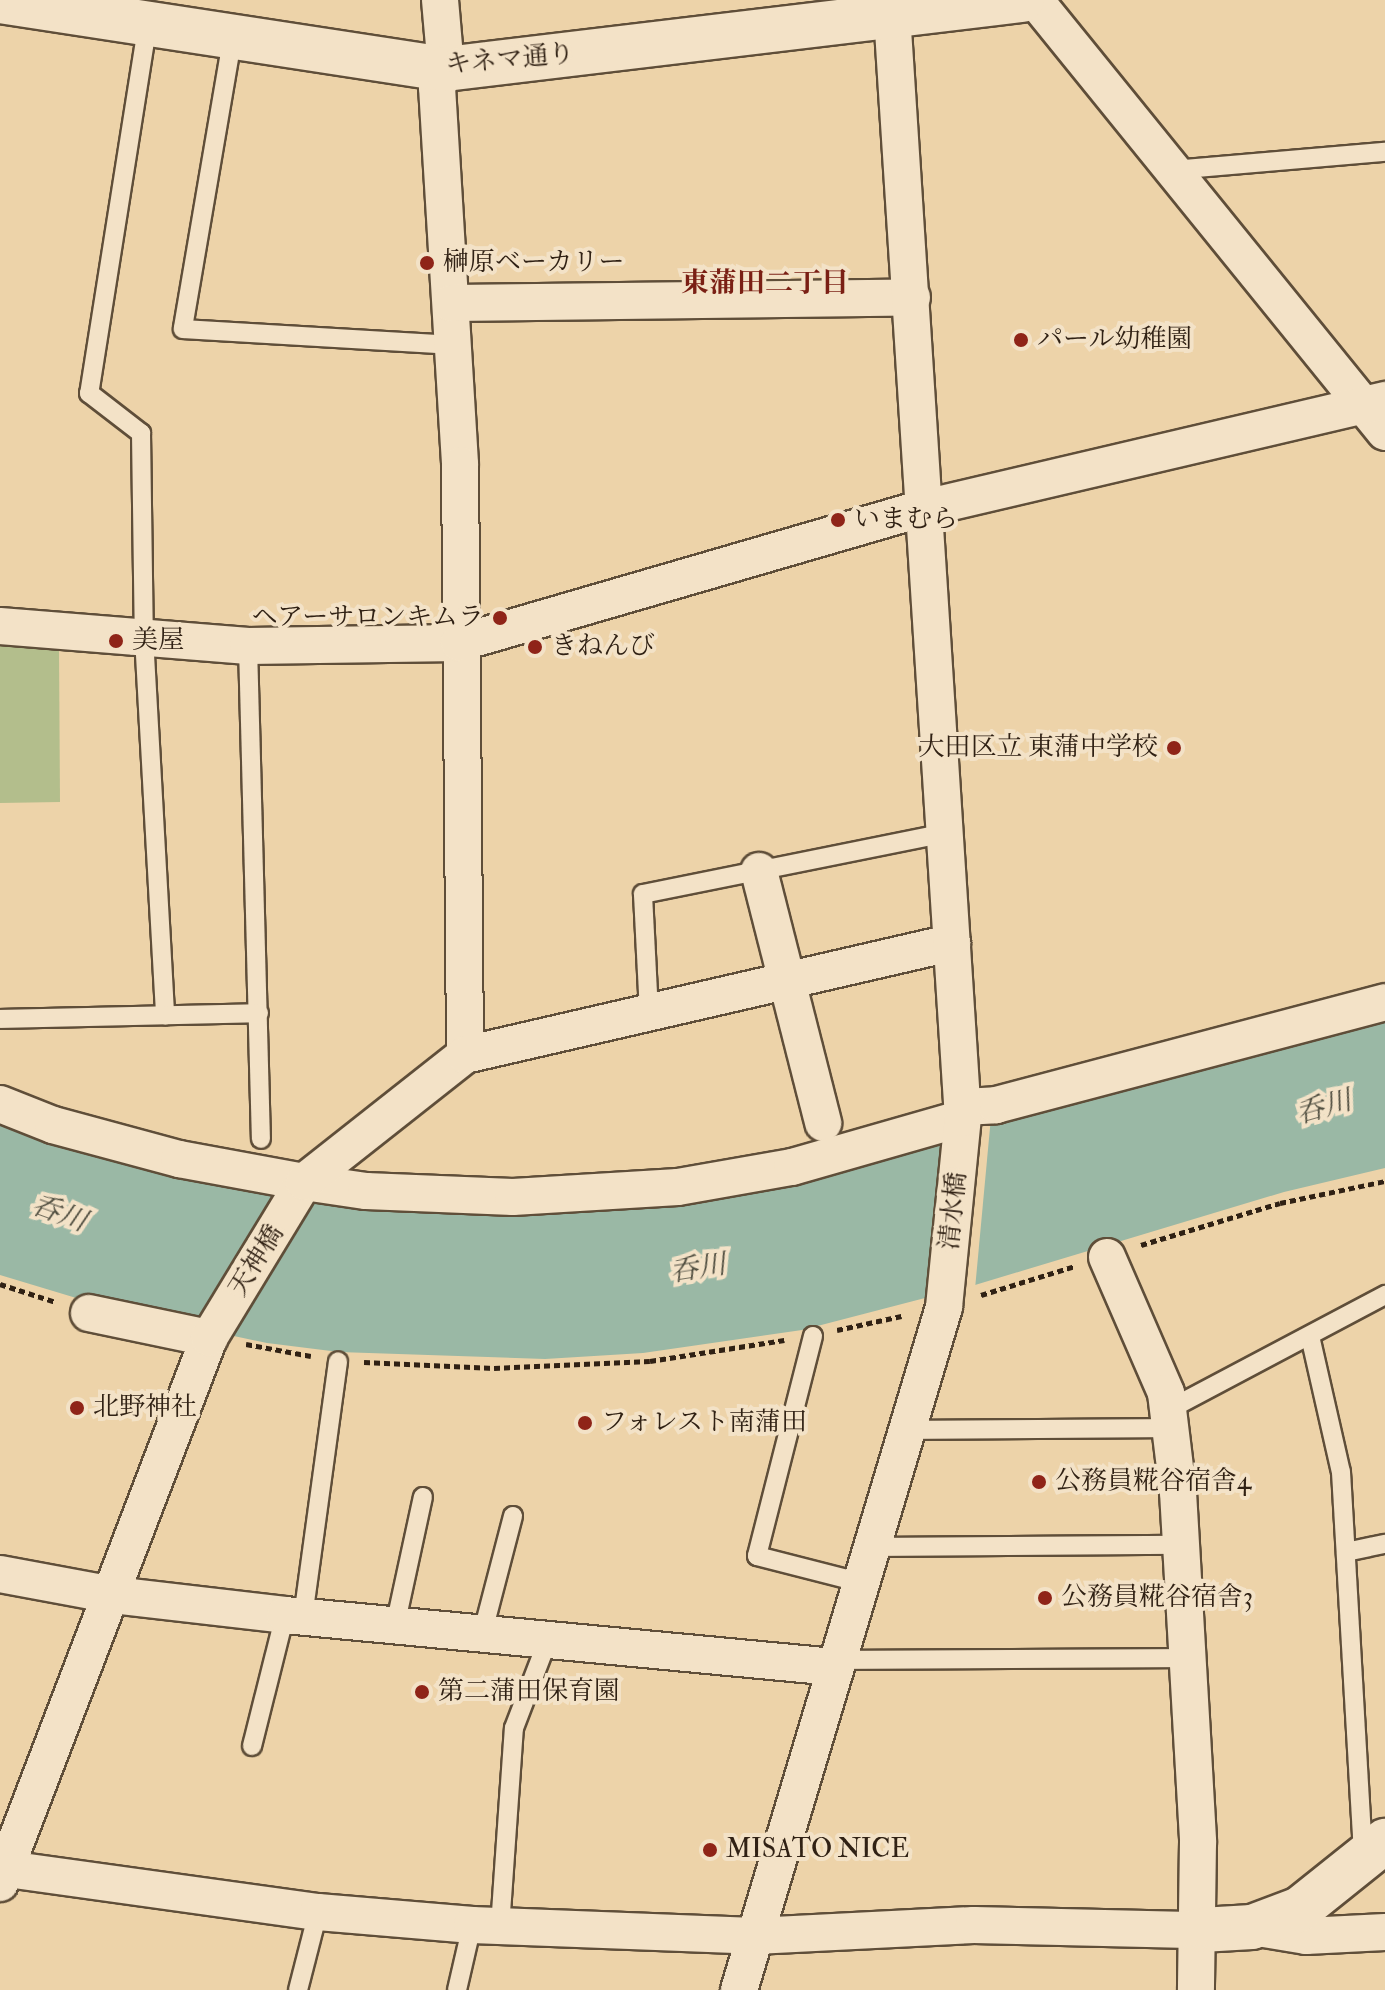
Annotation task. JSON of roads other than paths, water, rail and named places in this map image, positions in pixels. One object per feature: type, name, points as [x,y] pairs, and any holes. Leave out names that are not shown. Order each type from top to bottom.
[{"type":"street","points":[[440,0],[446,69],[437,87],[460,465],[459,643],[465,1055]]},
{"type":"street","name":"キネマ通り","points":[[28,3],[446,69],[1022,0]]},
{"type":"street","points":[[1035,0],[1173,170],[1372,402],[1385,432]]},
{"type":"street","name":"清水橋","points":[[739,1990],[944,1303],[963,1116],[892,15]]},
{"type":"street","points":[[451,303],[912,297]]},
{"type":"street","points":[[0,626],[248,646],[459,643],[925,508],[1372,402]]},
{"type":"street","points":[[759,871],[783,982],[823,1123]]},
{"type":"street","points":[[302,1186],[465,1055],[952,943]]},
{"type":"street","points":[[0,1104],[53,1125],[179,1159],[263,1160],[302,1186],[513,1197],[678,1187],[792,1167],[996,1105],[1385,1002]]},
{"type":"street","name":"天神橋","points":[[2,1874],[113,1595],[211,1335],[302,1186]]},
{"type":"street","points":[[1107,1257],[1166,1393],[1181,1545],[1201,1930],[1193,1954],[1196,1990]]},
{"type":"street","points":[[89,1313],[211,1335]]},
{"type":"street","points":[[0,1574],[113,1595],[294,1616],[547,1642],[835,1663]]},
{"type":"street","points":[[1252,1927],[1300,1909],[1374,1850]]},
{"type":"street","points":[[2,1874],[318,1912],[486,1926],[755,1936],[974,1925],[1201,1930],[1252,1927],[1306,1936],[1385,1932]]},
{"type":"lane","points":[[148,22],[89,393],[141,433],[144,637],[165,1015]]},
{"type":"lane","points":[[233,35],[183,329],[454,345]]},
{"type":"lane","points":[[1173,170],[1385,152]]},
{"type":"lane","points":[[248,646],[263,1160]]},
{"type":"lane","points":[[649,1013],[643,894],[945,833]]},
{"type":"lane","points":[[0,1019],[259,1013]]},
{"type":"lane","points":[[906,1430],[1169,1419],[1385,1295]]},
{"type":"lane","points":[[813,1336],[757,1556],[859,1582]]},
{"type":"lane","points":[[1310,1336],[1341,1472],[1374,1850]]},
{"type":"lane","points":[[252,1746],[294,1616],[338,1361]]},
{"type":"lane","points":[[395,1626],[423,1497]]},
{"type":"lane","points":[[482,1635],[513,1516]]},
{"type":"lane","points":[[1346,1552],[1385,1544]]},
{"type":"lane","points":[[870,1547],[1181,1545]]},
{"type":"lane","points":[[457,1990],[486,1926],[514,1728],[547,1642]]},
{"type":"lane","points":[[835,1663],[1187,1658]]},
{"type":"lane","points":[[298,1990],[318,1912]]},
{"type":"water","name":"呑川","points":[[1385,1013],[1385,1168],[1284,1192],[975,1285],[802,1330],[643,1353],[545,1359],[339,1352],[267,1343],[126,1313],[0,1275],[0,1116],[481,1207],[1059,1099]]},
{"type":"place","name":"榊原ベーカリー","points":[[427,263]]},
{"type":"place","name":"パール幼稚園","points":[[1021,340]]},
{"type":"place","name":"いまむら","points":[[838,520]]},
{"type":"place","name":"ヘアーサロンキムラ","points":[[500,618]]},
{"type":"place","name":"美屋","points":[[116,641]]},
{"type":"place","name":"きねんび","points":[[535,647]]},
{"type":"place","name":"大田区立 東蒲中学校","points":[[1174,748]]},
{"type":"place","name":"北野神社","points":[[77,1408]]},
{"type":"place","name":"フォレスト南蒲田","points":[[585,1423]]},
{"type":"place","name":"公務員糀谷宿舎4","points":[[1039,1482]]},
{"type":"place","name":"公務員糀谷宿舎3","points":[[1045,1598]]},
{"type":"place","name":"第二蒲田保育園","points":[[422,1692]]},
{"type":"place","name":"MISATO NICE","points":[[710,1850]]},
{"type":"district","name":"東蒲田二丁目","points":[[765,284]]}]
